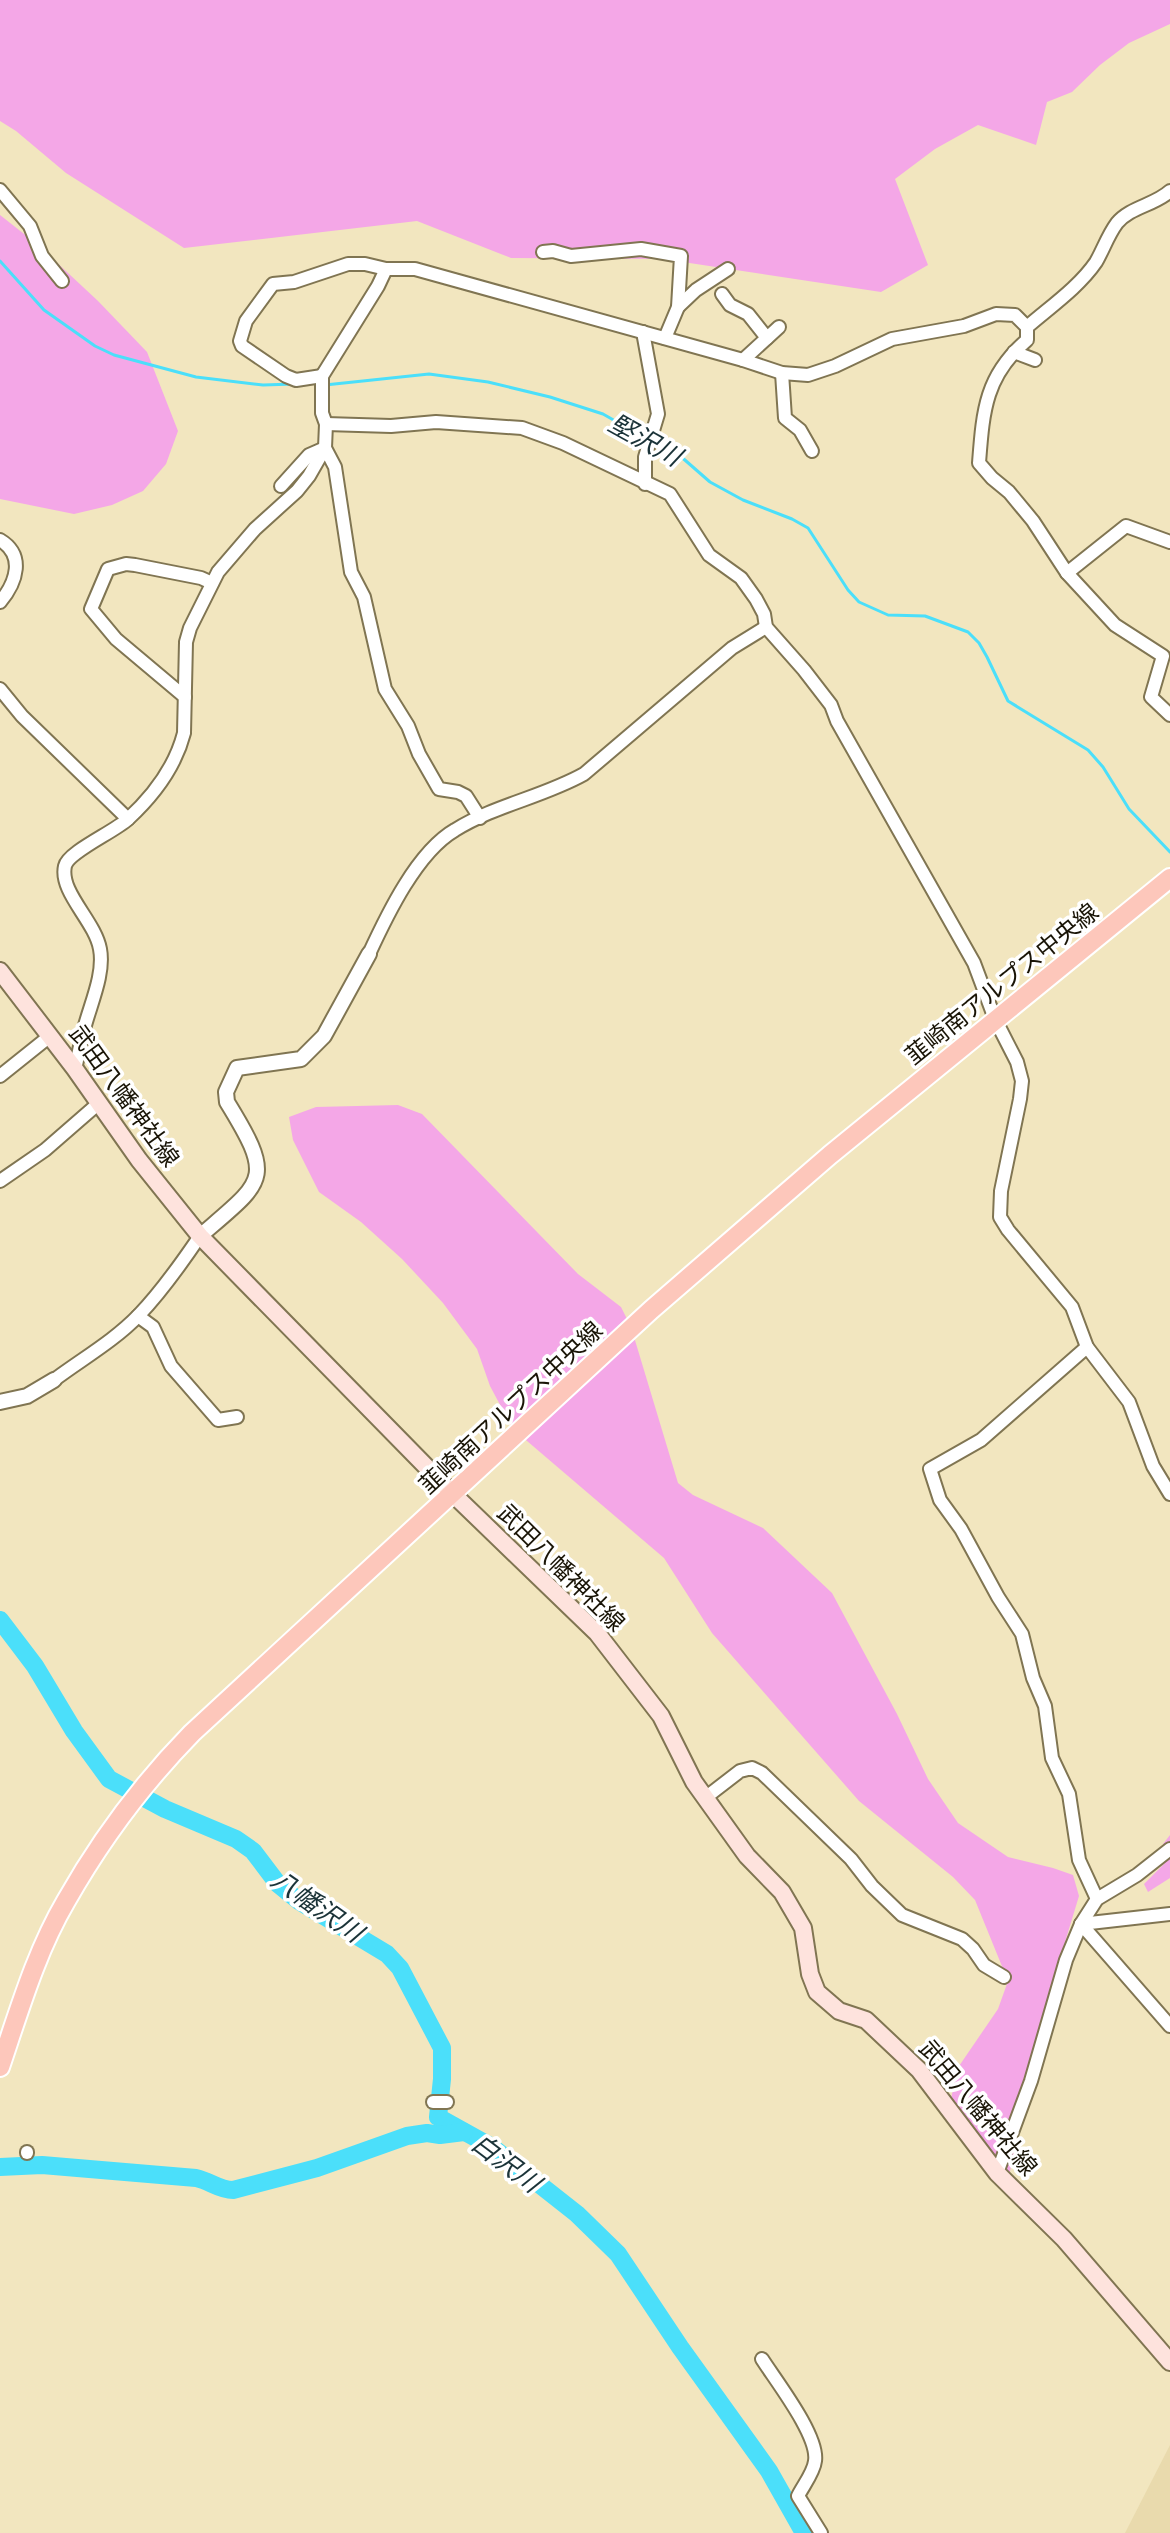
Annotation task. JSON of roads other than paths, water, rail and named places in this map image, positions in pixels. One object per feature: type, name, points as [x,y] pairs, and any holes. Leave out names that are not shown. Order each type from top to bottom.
[{"type":"main road","name":"韮崎南アルプス中央線","points":[[1,2061],[42,1950],[66,1901],[104,1841],[161,1766],[205,1720],[651,1310],[830,1155],[1167,880]]},
{"type":"main road","name":"武田八幡神社線","points":[[0,971],[139,1160],[200,1236],[453,1494],[597,1633],[661,1716],[705,1798],[747,1856],[782,1892],[803,1928],[810,1974],[817,1992],[839,2011],[866,2020],[919,2070],[997,2173],[1064,2239],[1170,2362]]},
{"type":"street","points":[[0,190],[30,226],[42,256],[62,281]]},
{"type":"street","points":[[1027,327],[1094,264],[1119,221],[1138,208],[1160,200],[1170,191]]},
{"type":"street","points":[[543,252],[553,251],[571,256],[641,249],[681,256],[678,307],[665,338]]},
{"type":"street","points":[[322,376],[296,380],[286,376],[242,346],[240,341],[246,321],[273,284],[294,282],[348,264],[415,269],[782,373],[808,375],[892,339],[964,326],[996,314],[1015,315],[1027,327],[1027,340],[1014,352],[996,378],[983,408],[979,463],[1033,521],[1067,573],[1115,625],[1163,656],[1151,697],[1170,715]]},
{"type":"street","points":[[386,269],[322,376],[325,448],[335,467],[351,572],[364,597],[385,689],[408,726],[419,754],[439,789],[466,796],[480,818]]},
{"type":"street","points":[[678,307],[696,290],[728,269]]},
{"type":"street","points":[[722,294],[730,305],[764,322],[767,338]]},
{"type":"street","points":[[743,360],[779,327]]},
{"type":"street","points":[[643,332],[658,414],[645,457],[645,484]]},
{"type":"street","points":[[1014,352],[1035,360]]},
{"type":"street","points":[[782,373],[785,418],[800,430],[812,451]]},
{"type":"street","points":[[324,419],[391,426],[436,422],[522,428],[563,443],[670,494],[709,555],[741,578],[764,614],[766,627],[831,705],[837,721],[974,963],[995,1019],[1017,1062],[1022,1081],[1001,1191],[1000,1217],[1072,1307],[1087,1347],[1129,1402],[1153,1466],[1170,1494]]},
{"type":"street","points":[[281,486],[309,455],[325,448]]},
{"type":"street","points":[[75,1069],[98,975],[100,951],[86,916],[65,883],[65,864],[72,854],[107,835],[128,819],[166,777],[184,733],[186,642],[190,628],[218,572],[255,529],[297,491],[325,448]]},
{"type":"street","points":[[1067,573],[1126,526],[1170,542]]},
{"type":"street","points":[[0,540],[16,556],[17,571],[0,602]]},
{"type":"street","points":[[185,697],[116,639],[91,609],[108,569],[126,564],[201,578],[212,583]]},
{"type":"street","points":[[0,1402],[27,1396],[119,1333],[170,1280],[200,1236],[251,1190],[259,1173],[257,1155],[227,1102],[226,1092],[237,1068],[301,1059],[324,1036],[391,907],[440,841],[455,829],[565,785],[584,774],[732,648],[766,627]]},
{"type":"street","points":[[0,689],[22,716],[128,819]]},
{"type":"street","points":[[0,1076],[50,1036]]},
{"type":"street","points":[[0,1181],[45,1150],[99,1103]]},
{"type":"street","points":[[138,1316],[153,1327],[171,1366],[209,1412],[218,1420],[237,1417]]},
{"type":"street","points":[[1087,1347],[981,1440],[930,1469],[940,1500],[961,1529],[1022,1634],[1033,1678],[1045,1706],[1052,1758],[1069,1794],[1079,1860],[1097,1899]]},
{"type":"street","points":[[705,1798],[740,1771],[752,1768],[762,1773],[851,1859],[872,1886],[902,1915],[962,1939],[984,1965],[1004,1977]]},
{"type":"street","points":[[997,2173],[1031,2081],[1066,1960],[1081,1924],[1097,1899],[1137,1875],[1170,1849]]},
{"type":"street","points":[[1081,1924],[1170,1914]]},
{"type":"street","points":[[1081,1924],[1170,2026]]},
{"type":"street","points":[[433,2102],[447,2102]]},
{"type":"street","points":[[762,2359],[807,2429],[812,2443],[815,2461],[798,2496],[821,2533]]},
{"type":"waterway","name":"堅沢川","points":[[0,261],[44,310],[95,346],[114,355],[196,377],[263,385],[294,384]]},
{"type":"waterway","name":"堅沢川","points":[[325,385],[429,374],[488,382],[603,414],[645,438]]},
{"type":"waterway","name":"堅沢川","points":[[652,442],[678,454],[710,482],[808,528],[859,602],[888,615],[925,616],[968,632],[979,643],[1008,701],[1088,750],[1103,767],[1129,809],[1170,852]]},
{"type":"waterway","name":"八幡沢川","points":[[0,1620],[35,1666],[74,1731],[109,1779],[165,1809],[236,1839],[253,1851],[278,1884],[299,1901],[387,1954],[400,1968],[442,2048],[438,2117],[492,2147],[577,2214],[618,2254],[769,2471],[804,2533]]},
{"type":"waterway","name":"白沢川","points":[[0,2167],[42,2165],[196,2178],[233,2190],[317,2168],[407,2136],[464,2132]]}]
